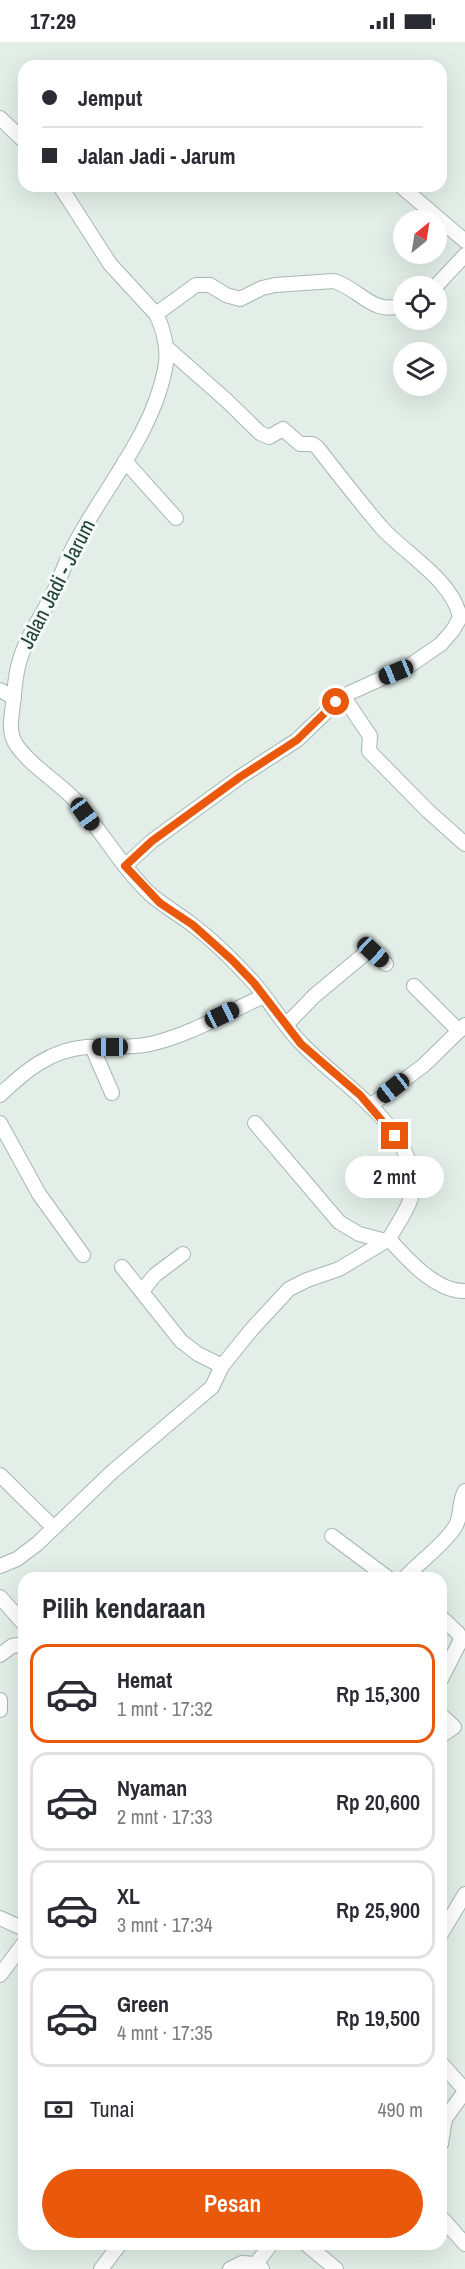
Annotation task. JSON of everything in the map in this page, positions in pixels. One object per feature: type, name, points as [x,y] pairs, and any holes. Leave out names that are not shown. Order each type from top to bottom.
[{"type":"street","points":[[2,124],[18,136]]},
{"type":"street","name":"Jalan Jadi - Jarum","points":[[64,192],[110,264],[156,314],[161,324],[166,347],[165,370],[152,409],[77,540],[24,649],[15,681],[14,698],[5,723],[17,746],[74,800],[125,866],[160,903],[193,925],[232,960],[264,996],[301,1044],[370,1106],[395,1136],[409,1162],[414,1190],[388,1240]]},
{"type":"street","points":[[408,192],[465,241]]},
{"type":"street","points":[[445,276],[465,255]]},
{"type":"street","points":[[156,314],[187,290],[196,285],[205,284],[240,299],[262,288],[275,285],[334,281],[379,307],[393,308]]},
{"type":"street","points":[[125,866],[152,841],[240,777],[297,740],[343,696],[409,666],[441,644],[458,622],[460,614],[460,599],[381,526],[317,447],[312,444],[300,444],[283,429],[269,437],[264,436],[166,347]]},
{"type":"street","points":[[124,461],[176,518]]},
{"type":"street","points":[[0,690],[14,698]]},
{"type":"street","points":[[343,696],[370,736],[369,751],[412,792],[428,811],[465,844]]},
{"type":"street","points":[[286,1025],[314,996],[367,952],[373,952],[386,964]]},
{"type":"street","points":[[370,1106],[424,1065],[462,1028],[414,986]]},
{"type":"street","points":[[2,1090],[43,1059],[66,1050],[147,1045],[166,1040],[264,996]]},
{"type":"street","points":[[92,1047],[112,1093]]},
{"type":"street","points":[[0,1123],[39,1194],[83,1256]]},
{"type":"street","points":[[255,1123],[339,1222],[359,1234],[388,1240],[443,1287],[465,1291]]},
{"type":"street","points":[[0,1566],[17,1559],[54,1528],[112,1472],[212,1387],[222,1366],[289,1289],[339,1269],[388,1240]]},
{"type":"street","points":[[142,1292],[155,1275],[183,1254]]},
{"type":"street","points":[[122,1267],[181,1341],[198,1354],[222,1366]]},
{"type":"street","points":[[0,1475],[54,1528]]},
{"type":"street","points":[[411,1572],[456,1526],[460,1503],[465,1491]]},
{"type":"street","points":[[332,1536],[380,1572]]},
{"type":"street","points":[[0,1597],[18,1617]]},
{"type":"street","points":[[447,1623],[458,1633],[461,1640],[447,1667]]},
{"type":"street","points":[[0,1655],[12,1646],[18,1645]]},
{"type":"street","points":[[0,1700],[0,1710]]},
{"type":"street","points":[[447,1924],[465,1894]]},
{"type":"street","points":[[0,1918],[18,1926]]},
{"type":"street","points":[[0,1975],[18,1951]]},
{"type":"street","points":[[447,2069],[465,2090],[447,2116]]},
{"type":"street","points":[[447,2224],[465,2244]]},
{"type":"street","points":[[101,2269],[115,2250]]},
{"type":"street","points":[[230,2269],[242,2263],[259,2266],[268,2250]]},
{"type":"street","points":[[313,2250],[336,2269]]},
{"type":"route","points":[[336,702],[297,740],[240,777],[141,849],[125,866],[160,903],[193,925],[232,960],[254,983],[301,1044],[360,1095],[395,1136]]}]
